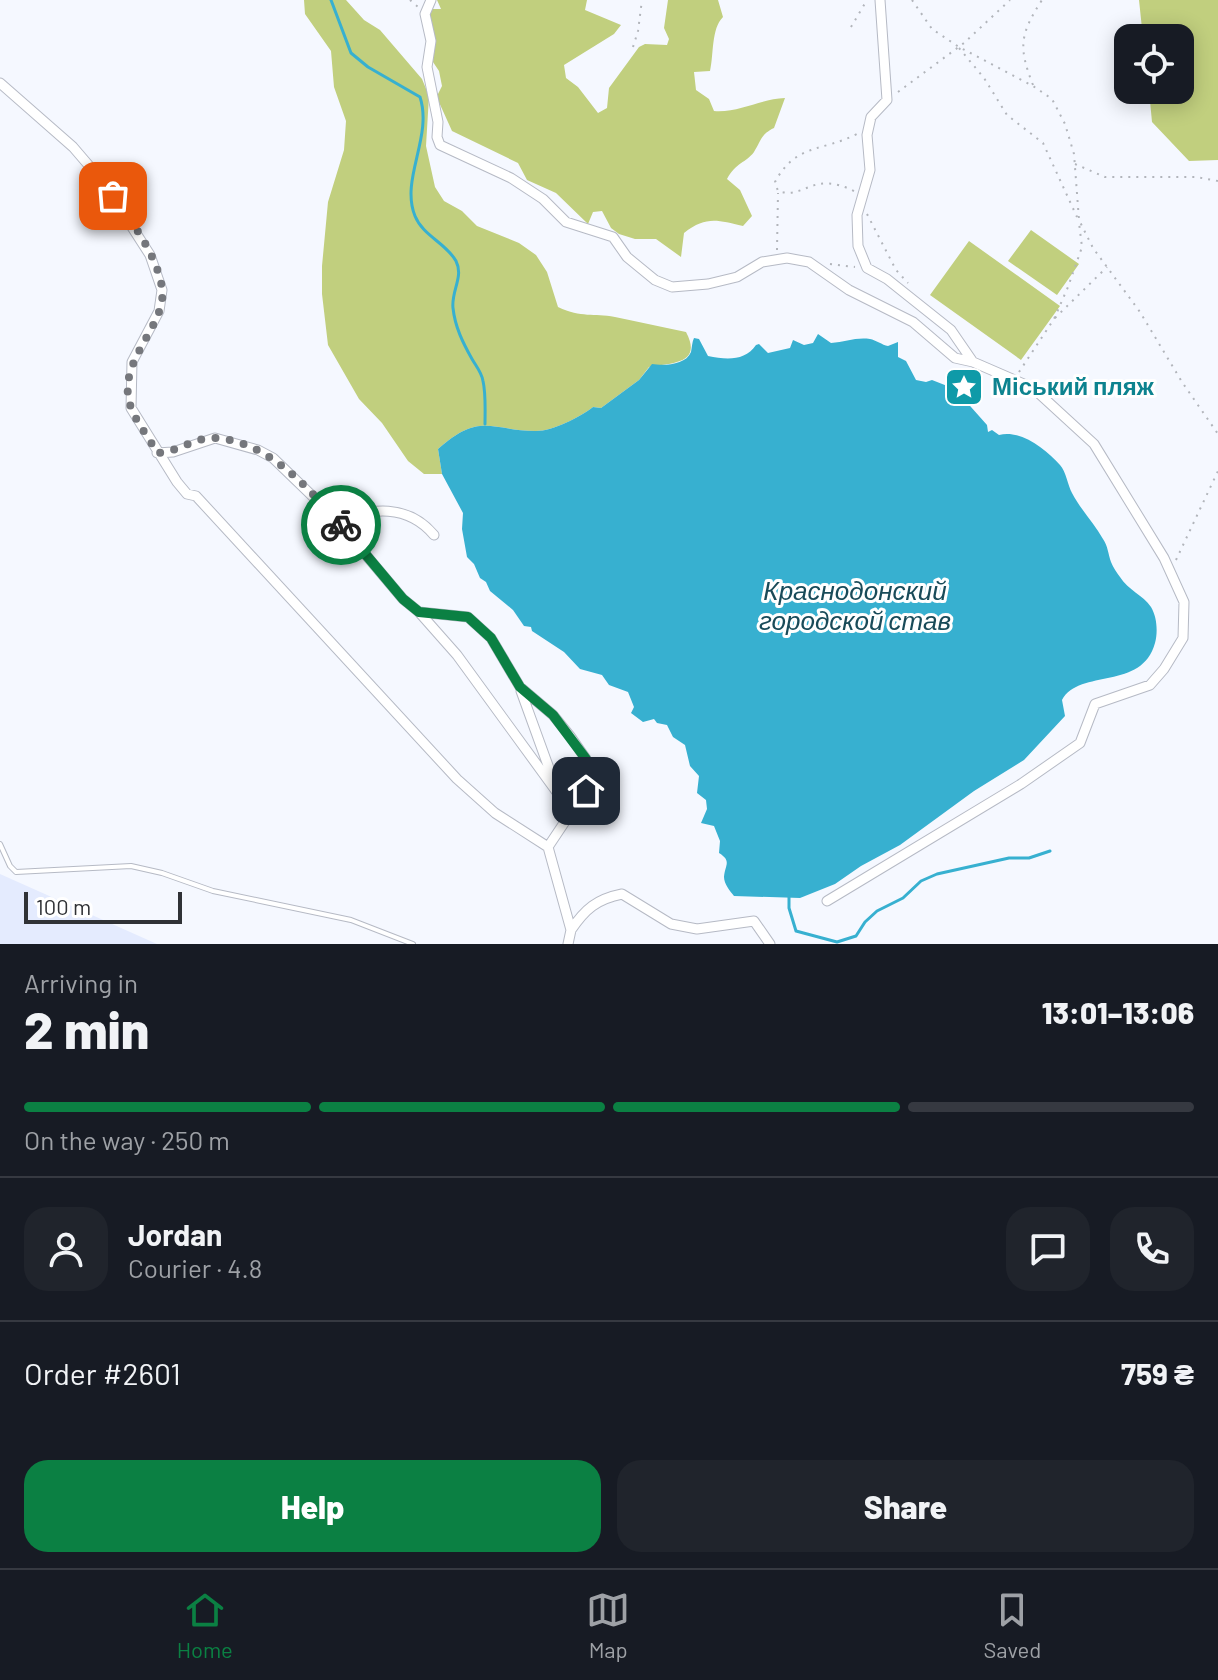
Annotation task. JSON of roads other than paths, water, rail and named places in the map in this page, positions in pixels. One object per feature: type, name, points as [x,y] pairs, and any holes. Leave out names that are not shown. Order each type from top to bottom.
[{"type":"street","points":[[431,0],[425,14],[431,41],[427,67],[440,145],[511,178],[543,199],[566,222],[613,237],[627,257],[655,280],[672,287],[708,284],[737,277],[762,262],[777,259],[809,262],[849,290],[913,322],[955,358],[973,362],[1033,388],[1094,444],[1170,571],[1184,602],[1183,638],[1150,685],[1095,704],[1080,743],[1021,784],[827,901]]},
{"type":"street","points":[[880,0],[887,100],[871,117],[867,135],[870,170],[857,215],[858,246],[867,268],[887,279],[951,330],[973,362]]},
{"type":"street","points":[[0,83],[73,147],[103,182],[150,255],[162,290],[159,311],[132,362],[130,388],[131,408],[157,453],[187,494],[196,496],[457,779],[495,813],[548,847],[571,930]]},
{"type":"street","points":[[157,453],[173,452],[215,438],[258,450],[273,458],[336,519],[403,599],[419,612],[457,655],[559,795]]},
{"type":"street","points":[[336,519],[387,509],[407,514],[424,523],[434,535]]},
{"type":"street","points":[[419,612],[468,617],[491,638],[520,687],[566,820]]},
{"type":"street","points":[[520,687],[553,715],[586,759],[590,779],[586,791],[548,847]]},
{"type":"street","points":[[568,944],[571,930],[592,904],[605,897],[622,894],[671,924],[697,929],[754,921],[770,944]]},
{"type":"lane","points":[[0,844],[16,872],[131,866],[213,891],[351,920],[413,944]]},
{"type":"water","name":"Краснодонский городской став","points":[[818,334],[831,343],[865,339],[888,346],[898,342],[898,357],[906,361],[916,380],[932,380],[955,389],[987,425],[988,432],[992,430],[999,435],[1016,435],[1048,453],[1062,468],[1076,499],[1105,542],[1116,572],[1151,607],[1156,620],[1156,639],[1148,658],[1138,668],[1071,690],[1062,700],[1065,716],[1024,760],[974,791],[900,845],[835,884],[800,898],[734,896],[725,882],[727,861],[719,853],[720,841],[714,826],[701,823],[707,809],[706,800],[697,793],[699,776],[690,766],[685,745],[673,737],[667,725],[654,719],[643,722],[631,713],[634,707],[628,692],[609,685],[602,675],[580,669],[564,652],[532,631],[531,627],[524,626],[513,610],[490,591],[467,557],[462,529],[463,513],[442,474],[438,449],[464,430],[475,427],[550,429],[593,407],[601,408],[639,380],[652,364],[668,365],[684,360],[691,352],[694,338],[699,339],[708,356],[729,358],[741,357],[759,344],[768,353],[790,348],[793,340],[804,345],[813,343]]},
{"type":"waterway","points":[[331,0],[351,53],[368,67],[420,97],[423,127],[413,173],[411,202],[419,223],[456,261],[458,278],[454,315],[482,378],[485,424]]},
{"type":"waterway","points":[[789,897],[796,931],[837,942],[856,936],[877,911],[903,898],[921,881],[937,874],[1009,858],[1029,858],[1050,851]]},
{"type":"place","name":"Міський пляж","points":[[964,387]]}]
